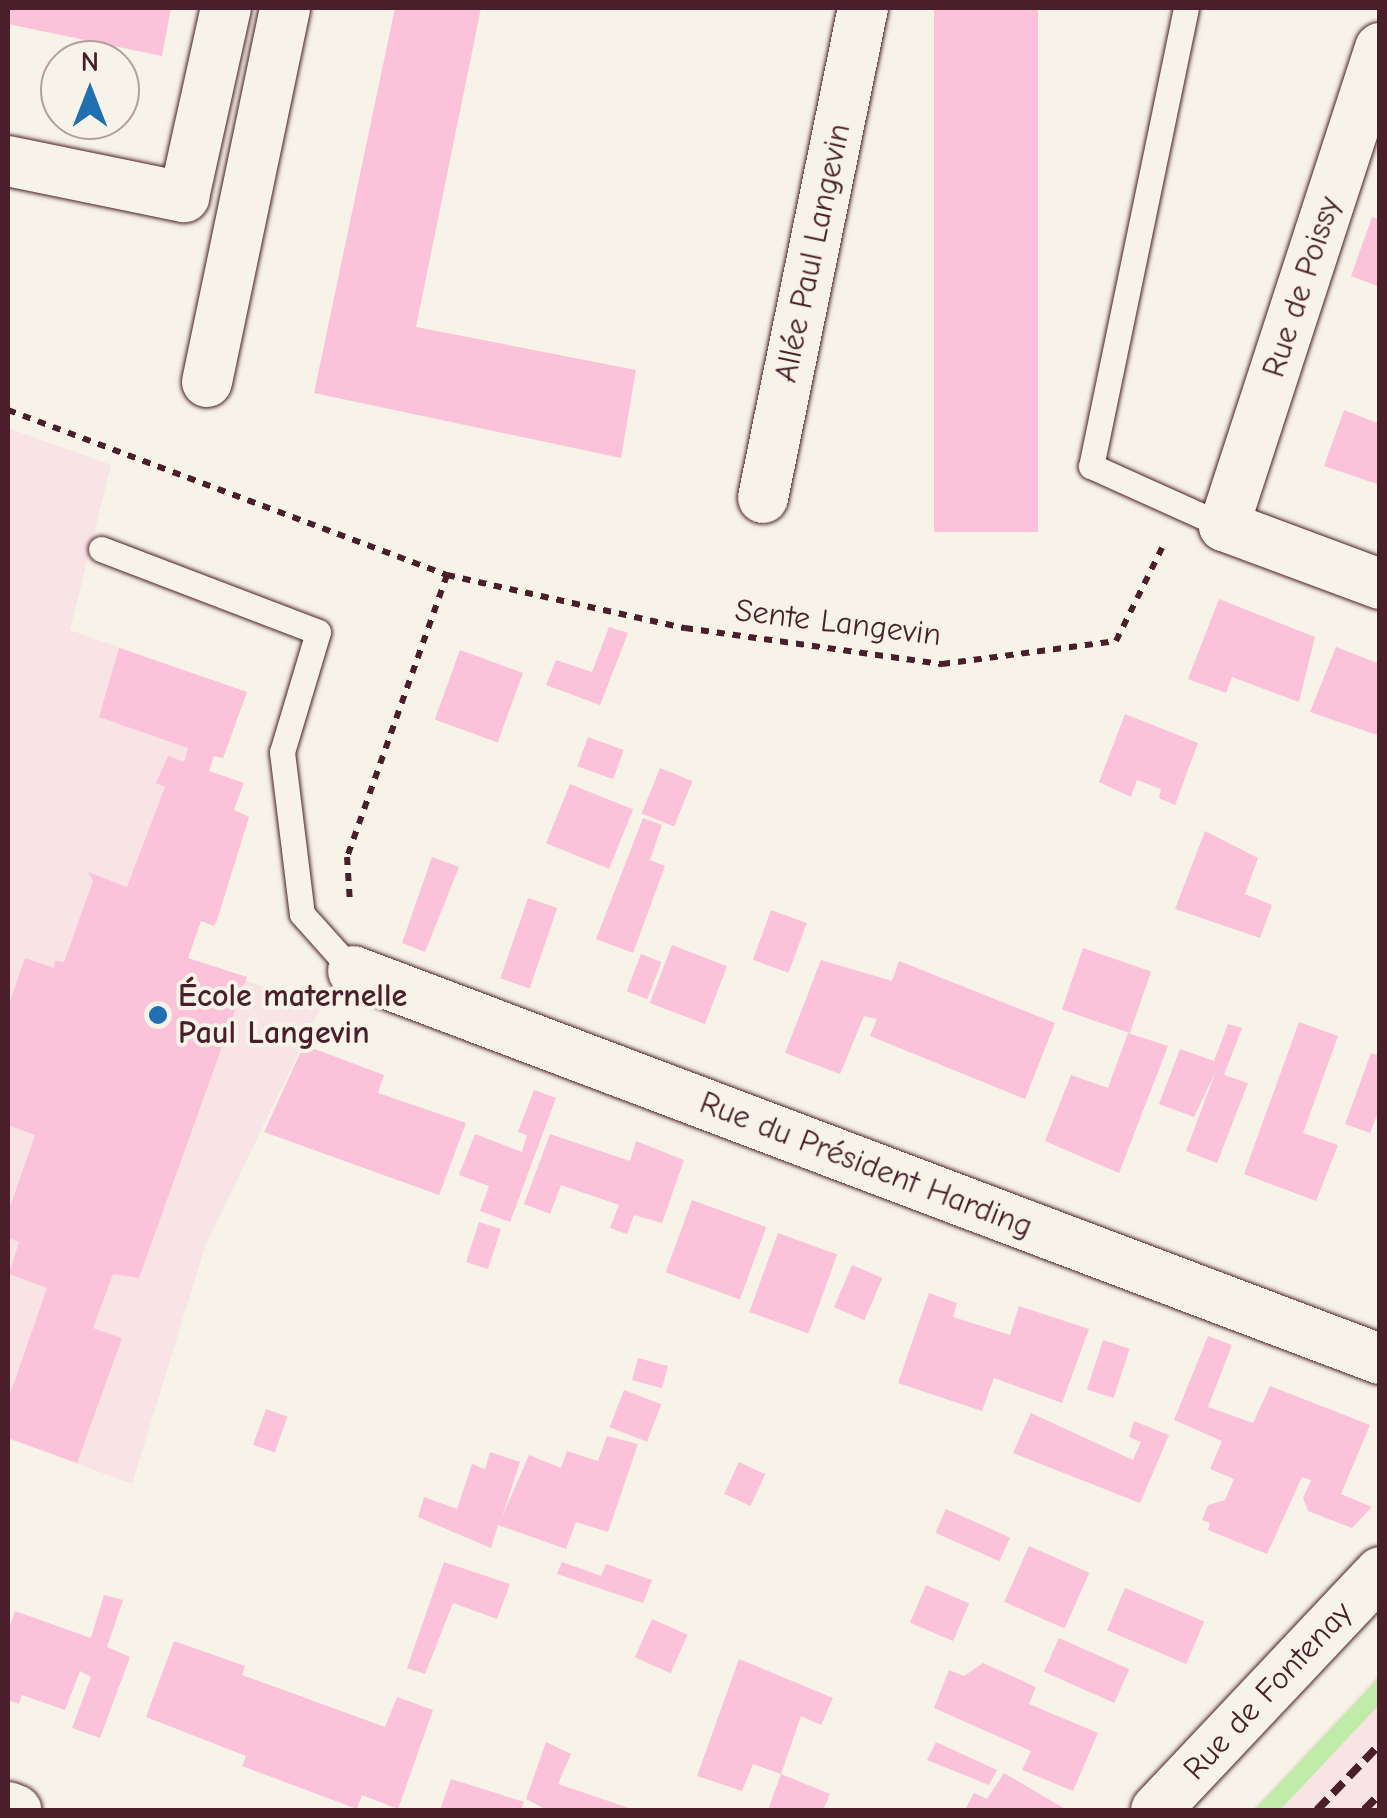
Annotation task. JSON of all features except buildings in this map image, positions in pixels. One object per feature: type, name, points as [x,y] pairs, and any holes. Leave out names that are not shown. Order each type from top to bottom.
[{"type":"street","points":[[8,162],[184,197],[226,8]]},
{"type":"street","points":[[207,382],[285,8]]},
{"type":"street","name":"Allée Paul Langevin","points":[[763,498],[863,8]]},
{"type":"street","name":"Rue de Poissy","points":[[1224,526],[1380,48]]},
{"type":"street","points":[[1224,526],[1380,584]]},
{"type":"street","name":"Rue du Président Harding","points":[[353,971],[1380,1359]]},
{"type":"street","name":"Rue de Fontenay","points":[[1156,1810],[1380,1572]]},
{"type":"street","points":[[8,1808],[16,1810]]},
{"type":"lane","points":[[1186,8],[1091,466],[1224,526]]},
{"type":"lane","points":[[101,549],[318,632],[282,752],[302,914],[353,971]]},
{"type":"path","name":"Sente Langevin","points":[[447,575],[686,628],[942,664],[1116,641],[1157,550],[1224,526]]},
{"type":"shaded area","points":[[8,428],[111,465],[70,630],[247,692],[223,758],[214,756],[209,771],[244,783],[234,809],[249,817],[217,920],[214,926],[201,921],[188,958],[320,1009],[206,1244],[132,1484],[8,1438]]},
{"type":"shaded area","points":[[1379,1673],[1379,1810],[1251,1810]]},
{"type":"green space","points":[[1379,1677],[1379,1705],[1280,1810],[1254,1810]]},
{"type":"railway","points":[[1317,1810],[1380,1744]]},
{"type":"railway","points":[[1364,1810],[1380,1794]]},
{"type":"place","name":"École maternelle Paul Langevin","points":[[158,1015]]}]
